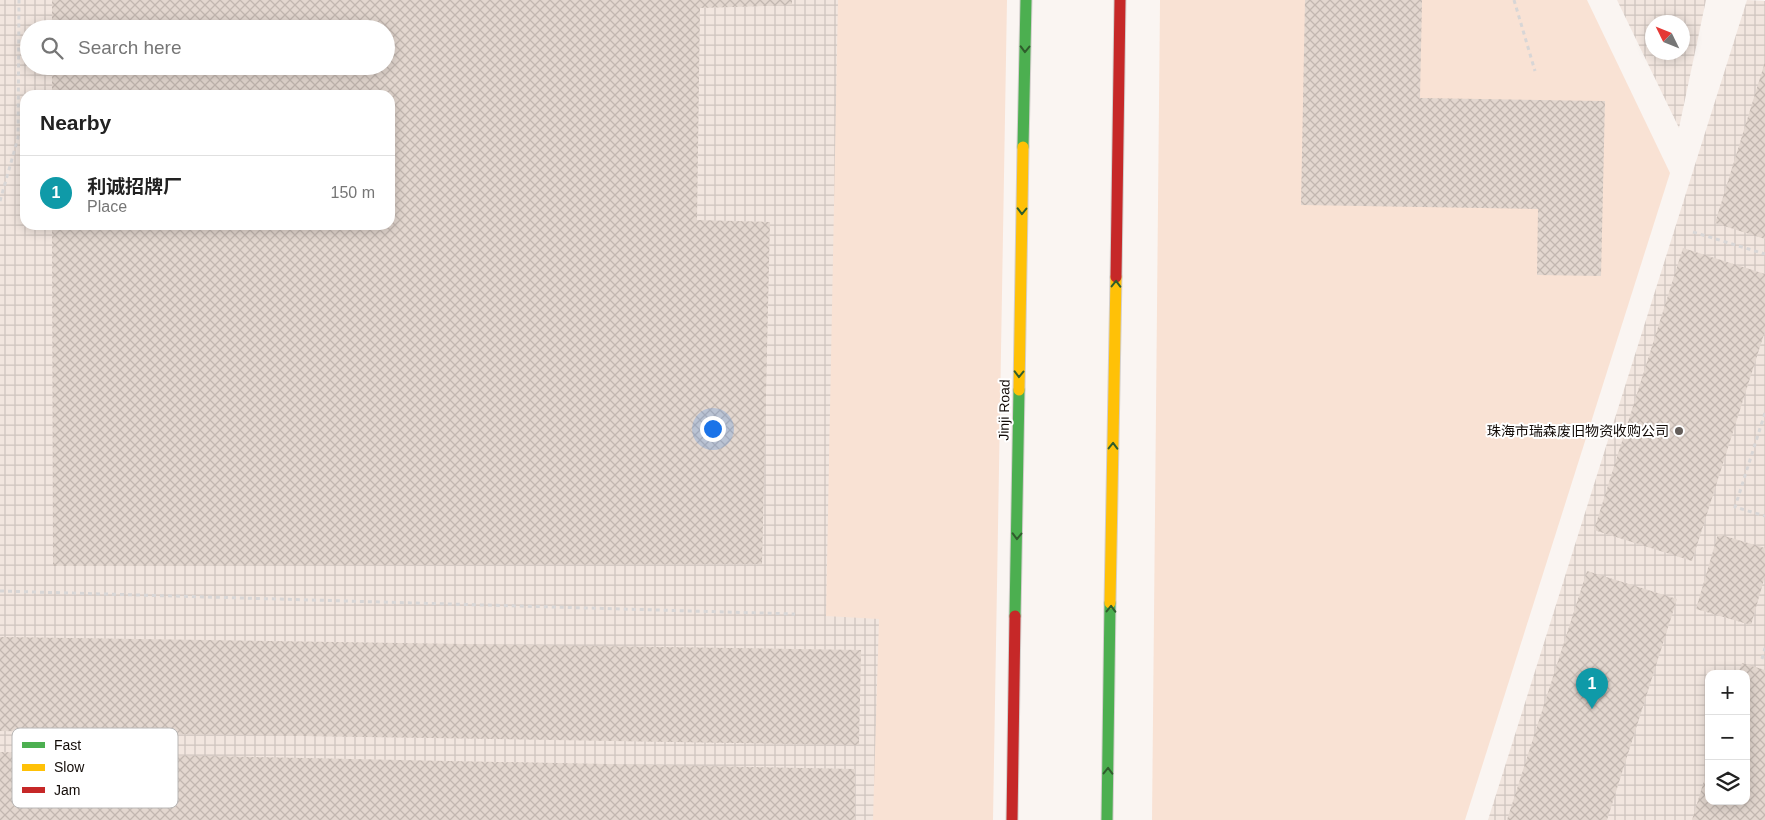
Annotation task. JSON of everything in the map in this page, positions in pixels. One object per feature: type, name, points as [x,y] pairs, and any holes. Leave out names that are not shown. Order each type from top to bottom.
[{"type":"main road","name":"Jinji Road","points":[[1012,820],[1026,0]]},
{"type":"main road","points":[[1107,820],[1120,0]]},
{"type":"path","points":[[0,201],[18,138],[19,0]]},
{"type":"path","points":[[1514,0],[1535,72]]},
{"type":"path","points":[[1693,232],[1765,254]]},
{"type":"path","points":[[1765,413],[1735,507],[1765,516]]},
{"type":"path","points":[[0,591],[795,614]]},
{"type":"path","points":[[1762,659],[1765,648]]},
{"type":"shaded area","points":[[0,0],[989,0],[967,820],[0,820]]},
{"type":"shaded area","points":[[838,0],[1007,0],[993,820],[873,820],[879,619],[826,616]]},
{"type":"shaded area","points":[[1160,0],[1587,0],[1670,173],[1465,820],[1152,820]]},
{"type":"shaded area","points":[[1617,0],[1706,0],[1679,128],[1646,60],[1690,60],[1690,15],[1645,15],[1645,58]]},
{"type":"shaded area","points":[[1747,0],[1765,1],[1765,820],[1488,820]]},
{"type":"building","points":[[52,0],[792,0],[792,5],[700,8],[697,220],[770,222],[762,564],[53,566],[52,230],[395,230],[395,90],[52,90],[52,75],[395,75],[395,20],[52,20]]},
{"type":"building","points":[[1305,0],[1422,0],[1420,98],[1605,101],[1601,276],[1537,275],[1538,209],[1301,205]]},
{"type":"building","points":[[1765,62],[1765,239],[1715,223]]},
{"type":"building","name":"珠海市瑞森废旧物资收购公司","points":[[1683,248],[1765,274],[1765,331],[1692,561],[1594,530]]},
{"type":"building","points":[[1718,534],[1765,548],[1765,576],[1751,625],[1696,609]]},
{"type":"building","points":[[1587,571],[1677,599],[1607,820],[1507,820]]},
{"type":"building","points":[[0,637],[861,650],[859,745],[178,734],[178,728],[12,728],[12,731],[0,731]]},
{"type":"building","points":[[1742,663],[1765,670],[1765,820],[1692,820],[1705,778],[1705,805],[1750,805],[1750,670],[1739,670]]},
{"type":"building","points":[[0,752],[12,752],[12,808],[178,808],[178,756],[855,769],[855,820],[0,820]]},
{"type":"traffic: fast","points":[[1023,147],[1026,0]]},
{"type":"traffic: fast","points":[[1015,616],[1019,390]]},
{"type":"traffic: fast","points":[[1107,820],[1110,603]]},
{"type":"traffic: slow","points":[[1019,390],[1023,147]]},
{"type":"traffic: slow","points":[[1110,603],[1116,277]]},
{"type":"traffic: jam","points":[[1116,277],[1120,0]]},
{"type":"traffic: jam","points":[[1012,820],[1015,616]]},
{"type":"place","name":"珠海市瑞森废旧物资收购公司","points":[[1679,431]]},
{"type":"place","name":"利诚招牌厂","points":[[1592,709]]}]
